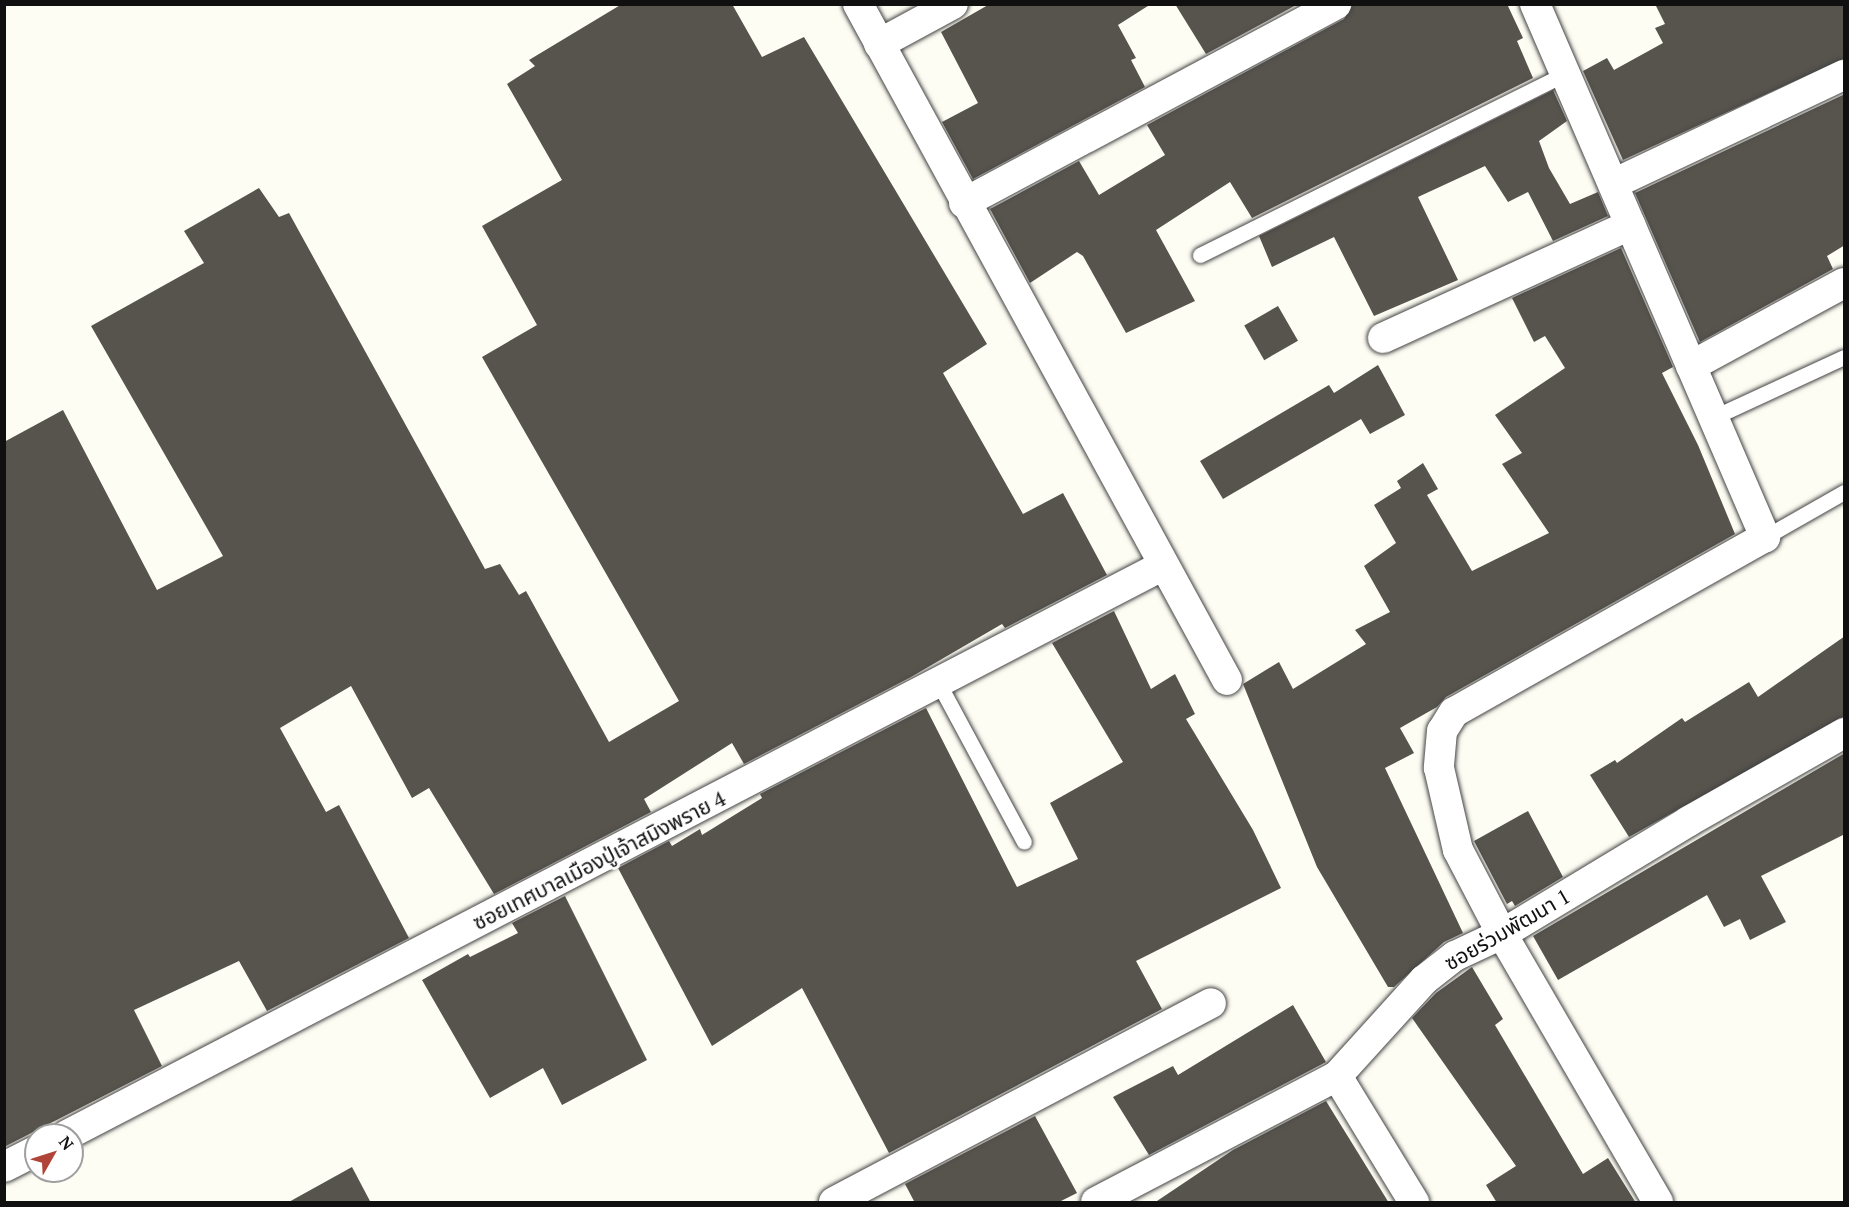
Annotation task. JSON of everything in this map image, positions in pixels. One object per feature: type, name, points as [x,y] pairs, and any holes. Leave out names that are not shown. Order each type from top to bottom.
[{"type":"street","points":[[858,4],[964,203],[1149,574],[1227,680]]},
{"type":"street","points":[[879,44],[953,4]]},
{"type":"street","points":[[964,203],[1336,4]]},
{"type":"street","points":[[1535,4],[1765,537],[1454,712],[1442,731],[1439,768],[1458,850],[1502,934],[1658,1203]]},
{"type":"street","points":[[1612,184],[1845,75]]},
{"type":"street","points":[[1383,338],[1630,225]]},
{"type":"street","points":[[1691,366],[1845,284]]},
{"type":"street","name":"ซอยเทศบาลเมืองปู่เจ้าสมิงพราย 4","points":[[84,1126],[1149,574]]},
{"type":"street","name":"ซอยร่วมพัฒนา 1","points":[[1096,1203],[1337,1076],[1424,980],[1455,956],[1502,934],[1689,821],[1845,733]]},
{"type":"street","points":[[834,1203],[1211,1004]]},
{"type":"street","points":[[1337,1076],[1414,1203]]},
{"type":"street","points":[[4,1167],[24,1157]]},
{"type":"lane","points":[[1200,255],[1566,73]]},
{"type":"lane","points":[[1712,418],[1845,357]]},
{"type":"lane","points":[[1765,537],[1845,492]]},
{"type":"lane","points":[[939,684],[1024,842]]},
{"type":"building","points":[[622,4],[732,4],[762,57],[804,37],[987,344],[943,373],[1023,514],[1063,493],[1107,575],[1005,628],[1002,624],[911,677],[744,764],[732,743],[644,799],[651,812],[494,894],[429,788],[412,798],[351,686],[280,728],[326,812],[339,805],[409,938],[267,1011],[239,961],[134,1010],[162,1066],[51,1123],[24,1123],[24,1137],[4,1147],[4,442],[63,410],[157,590],[223,556],[91,326],[204,263],[184,231],[259,188],[279,217],[289,213],[485,569],[500,564],[519,595],[526,591],[609,742],[679,701],[482,357],[537,325],[482,226],[562,180],[507,84],[535,66],[529,60]]},
{"type":"building","points":[[1151,4],[1118,25],[1136,58],[1131,60],[1145,87],[973,179],[942,122],[978,103],[941,32],[988,5]]},
{"type":"building","points":[[1175,4],[1298,4],[1206,54]]},
{"type":"building","points":[[1353,4],[1507,4],[1523,38],[1517,41],[1533,78],[1252,218],[1230,182],[1156,230],[1195,301],[1126,333],[1083,256],[1077,252],[1030,283],[990,209],[1079,161],[1099,195],[1165,155],[1147,125],[1344,19]]},
{"type":"building","points":[[1655,4],[1845,4],[1845,58],[1623,160],[1583,71],[1607,58],[1614,70],[1663,43],[1655,28],[1665,24]]},
{"type":"building","points":[[1553,90],[1567,121],[1539,141],[1549,168],[1570,204],[1598,192],[1608,216],[1553,241],[1528,192],[1508,202],[1485,166],[1418,197],[1458,280],[1374,316],[1334,237],[1272,267],[1259,236]]},
{"type":"building","points":[[1845,94],[1845,245],[1827,256],[1833,269],[1700,342],[1635,193]]},
{"type":"building","points":[[1621,248],[1673,367],[1662,373],[1698,445],[1735,534],[1446,697],[1437,707],[1400,728],[1414,753],[1385,768],[1463,933],[1444,942],[1394,987],[1388,987],[1317,867],[1243,684],[1279,662],[1293,689],[1366,644],[1355,630],[1390,612],[1364,566],[1396,543],[1374,505],[1401,488],[1397,481],[1423,463],[1438,489],[1427,495],[1472,571],[1549,533],[1502,464],[1522,453],[1495,415],[1565,368],[1545,336],[1534,342],[1512,298]]},
{"type":"building","points":[[1278,306],[1298,341],[1264,360],[1244,326]]},
{"type":"building","points":[[1378,365],[1405,415],[1370,434],[1361,419],[1223,499],[1200,461],[1329,385],[1334,393]]},
{"type":"building","points":[[1114,611],[1151,689],[1175,674],[1195,714],[1186,719],[1253,830],[1281,888],[1136,961],[1162,1009],[889,1153],[802,988],[712,1046],[618,868],[669,841],[672,846],[700,829],[702,835],[762,798],[760,794],[926,708],[1017,887],[1078,859],[1050,803],[1123,762],[1052,643]]},
{"type":"building","points":[[1845,636],[1845,716],[1629,837],[1590,775],[1615,760],[1617,763],[1682,718],[1685,722],[1749,682],[1758,697]]},
{"type":"building","points":[[1845,753],[1845,834],[1761,876],[1786,922],[1750,940],[1740,919],[1724,927],[1707,895],[1558,980],[1533,936]]},
{"type":"building","points":[[1528,811],[1563,877],[1515,906],[1512,901],[1507,904],[1474,841]]},
{"type":"building","points":[[565,896],[647,1060],[562,1105],[543,1068],[490,1098],[422,980],[468,954],[470,957],[518,933],[512,923]]},
{"type":"building","points":[[1472,967],[1503,1019],[1495,1025],[1583,1174],[1608,1158],[1636,1203],[1497,1203],[1486,1185],[1516,1166],[1412,1018],[1436,993]]},
{"type":"building","points":[[1293,1005],[1326,1062],[1149,1155],[1113,1097],[1173,1066],[1178,1075]]},
{"type":"building","points":[[1326,1101],[1389,1203],[1154,1203],[1233,1150]]},
{"type":"building","points":[[1035,1116],[1077,1193],[1057,1203],[915,1203],[905,1184]]},
{"type":"building","points":[[352,1167],[371,1203],[287,1203]]}]
